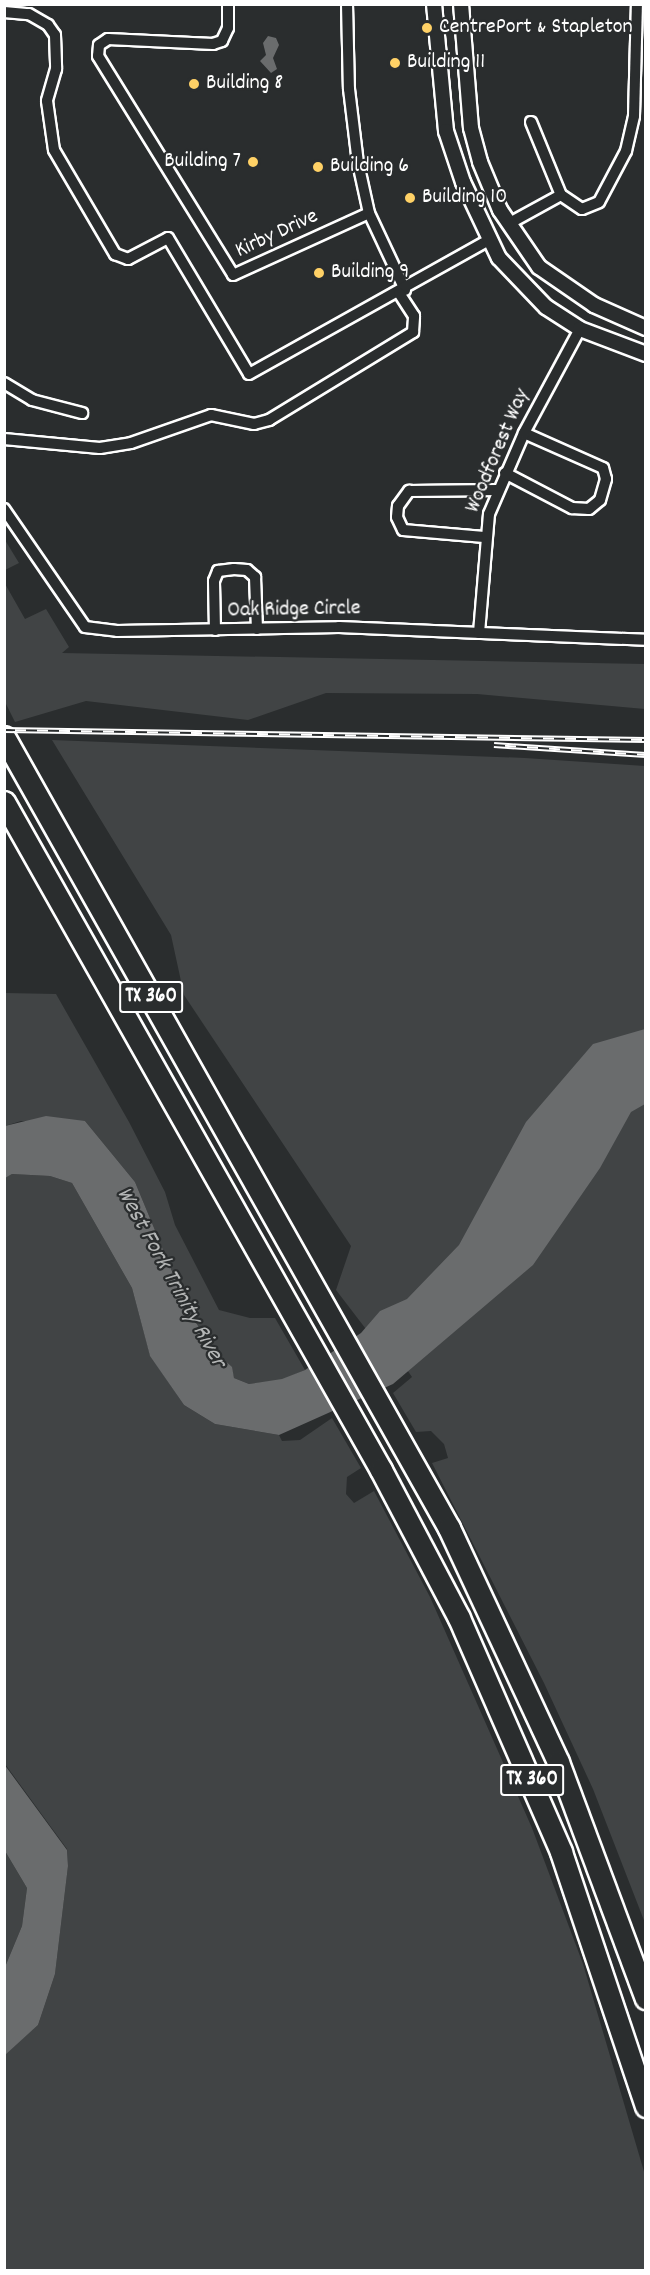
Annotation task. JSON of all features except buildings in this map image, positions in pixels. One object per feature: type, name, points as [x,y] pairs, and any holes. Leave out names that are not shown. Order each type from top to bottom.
[{"type":"highway","name":"TX 360","points":[[4,737],[408,1453],[486,1603],[558,1762],[645,1998]]},
{"type":"highway","name":"TX 360","points":[[4,802],[381,1470],[459,1618],[529,1774],[590,1932],[645,2106]]},
{"type":"street","name":"Kirby Drive","points":[[228,4],[228,28],[222,41],[213,45],[108,39],[99,45],[98,56],[227,268],[233,275],[240,274],[369,213]]},
{"type":"street","points":[[4,439],[100,447],[131,444],[212,415],[254,424],[269,420],[413,332],[414,316],[369,213],[358,163],[350,99],[347,4]]},
{"type":"street","points":[[434,4],[446,131],[489,240],[499,258],[546,307],[580,329],[645,354]]},
{"type":"street","points":[[461,4],[471,128],[480,162],[508,224],[539,267],[564,286],[594,306],[645,328]]},
{"type":"street","points":[[531,122],[561,195],[582,209],[599,202],[626,151],[634,116],[637,4]]},
{"type":"street","points":[[4,12],[29,14],[48,25],[55,35],[56,69],[47,100],[54,150],[115,254],[128,259],[168,238],[249,374],[402,292],[489,240],[508,224],[561,195]]},
{"type":"street","name":"Woodforest Way","points":[[479,633],[484,537],[498,490],[524,433],[580,329]]},
{"type":"street","points":[[4,383],[32,400],[82,413]]},
{"type":"street","points":[[505,473],[572,508],[589,509],[600,501],[606,479],[603,468],[524,433]]},
{"type":"street","points":[[484,537],[403,530],[397,517],[398,506],[409,490],[498,490]]},
{"type":"street","name":"Oak Ridge Circle","points":[[4,509],[85,627],[215,630],[339,627],[645,640]]},
{"type":"street","points":[[215,630],[214,581],[218,571],[234,569],[247,570],[255,577],[257,629]]},
{"type":"shaded area","points":[[5,540],[19,563],[4,570]]},
{"type":"shaded area","points":[[4,582],[25,619],[46,609],[69,647],[62,653],[645,664],[645,709],[477,694],[326,693],[248,720],[86,701],[15,722],[5,702]]},
{"type":"shaded area","points":[[52,740],[525,758],[645,766],[645,1923],[593,1789],[544,1683],[432,1463],[448,1458],[444,1444],[431,1431],[416,1432],[393,1393],[412,1377],[403,1364],[385,1354],[336,1290],[351,1246],[184,995],[171,935]]},
{"type":"shaded area","points":[[5,993],[56,994],[129,1122],[165,1192],[175,1225],[219,1310],[250,1318],[275,1318],[305,1370],[282,1380],[249,1384],[234,1378],[231,1367],[214,1351],[188,1310],[135,1182],[85,1121],[21,1121],[5,1126]]},
{"type":"shaded area","points":[[12,1174],[50,1176],[72,1183],[132,1288],[150,1355],[184,1405],[215,1424],[279,1435],[282,1441],[300,1440],[332,1418],[361,1468],[347,1477],[346,1494],[354,1503],[374,1491],[430,1597],[532,1828],[583,1964],[645,2175],[645,2270],[5,2270],[4,2055],[38,2025],[55,1974],[68,1866],[67,1849],[5,1764],[4,1178]]},
{"type":"shaded area","points":[[5,1851],[27,1888],[22,1926],[5,1967]]},
{"type":"water","points":[[268,36],[276,38],[279,45],[273,58],[277,69],[271,73],[260,61],[266,55],[263,43]]},
{"type":"water","name":"West Fork Trinity River","points":[[645,1029],[645,1104],[631,1112],[600,1168],[533,1265],[393,1384],[279,1435],[215,1424],[184,1405],[150,1356],[132,1288],[72,1183],[50,1176],[12,1174],[5,1178],[5,1126],[46,1116],[85,1121],[135,1182],[188,1310],[214,1351],[232,1367],[234,1378],[249,1384],[282,1379],[305,1370],[361,1333],[380,1311],[407,1299],[459,1245],[526,1122],[593,1044]]},
{"type":"water","points":[[4,1764],[67,1850],[68,1866],[55,1974],[38,2025],[5,2055],[5,1967],[22,1926],[27,1888],[5,1851]]},
{"type":"railway","points":[[4,730],[646,740]]},
{"type":"railway","points":[[494,745],[646,755]]},
{"type":"place","name":"CentrePort & Stapleton","points":[[427,28]]},
{"type":"place","name":"Building 11","points":[[395,63]]},
{"type":"place","name":"Building 8","points":[[194,84]]},
{"type":"place","name":"Building 7","points":[[253,162]]},
{"type":"place","name":"Building 6","points":[[318,167]]},
{"type":"place","name":"Building 10","points":[[410,198]]},
{"type":"place","name":"Building 9","points":[[319,273]]}]
